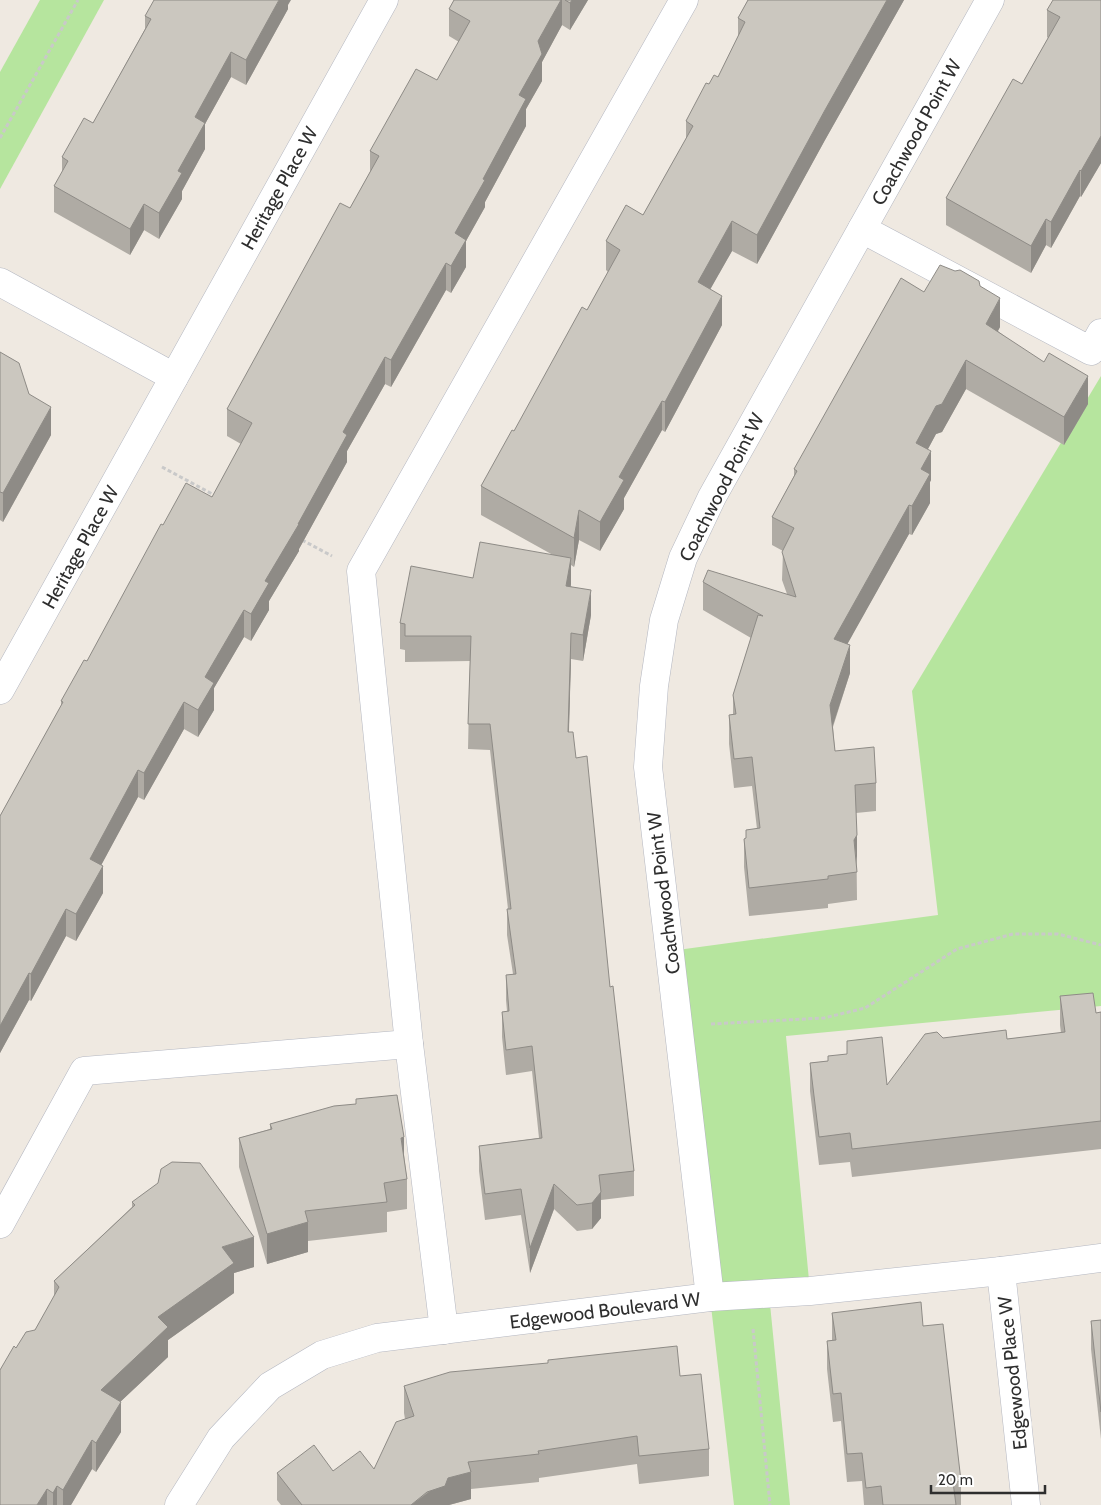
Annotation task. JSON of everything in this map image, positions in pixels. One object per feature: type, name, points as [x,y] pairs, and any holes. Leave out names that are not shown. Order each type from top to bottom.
[{"type":"street","name":"Heritage Place W","points":[[0,690],[384,0]]},
{"type":"street","points":[[444,1330],[409,1044],[361,571],[684,0]]},
{"type":"street","name":"Coachwood Point W","points":[[710,1297],[648,767],[654,686],[664,620],[683,558],[712,497],[990,0]]},
{"type":"street","points":[[862,229],[1091,351],[1101,333]]},
{"type":"street","points":[[0,282],[174,377]]},
{"type":"street","points":[[0,1224],[84,1071],[409,1044]]},
{"type":"street","name":"Edgewood Boulevard W","points":[[179,1505],[222,1438],[270,1386],[322,1355],[377,1338],[710,1297],[810,1292],[1101,1258]]},
{"type":"street","name":"Edgewood Place W","points":[[1001,1271],[1026,1505]]},
{"type":"path","points":[[0,138],[78,0]]},
{"type":"path","points":[[133,452],[221,498]]},
{"type":"path","points":[[300,539],[361,571]]},
{"type":"path","points":[[678,1026],[824,1018],[864,1008],[957,949],[1013,934],[1058,934],[1101,945]]},
{"type":"path","points":[[750,1295],[770,1505]]},
{"type":"green space","points":[[40,0],[104,0],[0,189],[0,72]]},
{"type":"green space","points":[[1101,376],[1101,1006],[786,1036],[810,1291],[769,1294],[790,1505],[734,1505],[670,951],[938,915],[912,691]]},
{"type":"building","points":[[154,0],[279,0],[246,60],[231,52],[195,117],[205,123],[178,171],[182,173],[159,213],[144,204],[130,229],[54,186],[68,161],[62,157],[84,118],[93,123],[151,19],[145,16]]},
{"type":"building","points":[[454,0],[561,0],[538,41],[542,54],[519,95],[526,99],[483,179],[485,180],[455,233],[466,240],[451,266],[446,263],[391,360],[385,357],[343,432],[347,435],[299,524],[265,581],[269,583],[251,614],[244,610],[205,677],[214,683],[198,710],[184,702],[144,773],[138,770],[90,859],[103,866],[76,914],[66,909],[0,1026],[0,816],[63,702],[61,701],[84,660],[87,661],[161,524],[163,525],[186,483],[212,497],[252,423],[227,409],[340,203],[350,208],[379,156],[370,151],[416,69],[437,80],[470,21],[449,9]]},
{"type":"building","points":[[748,0],[887,0],[757,235],[732,221],[698,282],[722,296],[665,402],[662,401],[619,477],[624,480],[600,522],[579,510],[574,538],[481,486],[512,430],[514,431],[582,307],[587,310],[620,250],[606,241],[626,205],[643,215],[693,126],[686,121],[706,83],[709,84],[714,75],[718,77],[745,22],[738,18]]},
{"type":"building","points":[[1053,0],[1101,0],[1101,136],[1051,222],[1046,219],[1031,246],[946,198],[1013,79],[1022,84],[1060,17],[1047,10]]},
{"type":"building","points":[[940,265],[955,271],[960,270],[979,281],[980,286],[1000,298],[986,324],[1044,362],[1049,353],[1088,376],[1064,417],[966,360],[942,404],[936,406],[916,443],[931,451],[921,469],[930,474],[912,506],[909,505],[834,639],[850,645],[830,705],[835,751],[874,747],[876,783],[855,785],[857,835],[854,840],[857,872],[828,876],[828,879],[749,888],[744,839],[746,838],[746,830],[760,828],[752,757],[734,759],[729,715],[736,714],[733,695],[758,615],[763,616],[703,582],[708,570],[796,597],[782,552],[794,528],[772,517],[797,471],[794,469],[901,278],[924,292]]},
{"type":"building","points":[[0,352],[19,363],[29,394],[51,407],[3,493],[0,492]]},
{"type":"building","points":[[480,542],[571,558],[566,586],[591,590],[583,635],[571,633],[568,732],[573,732],[576,758],[587,756],[610,987],[613,986],[634,1171],[599,1175],[601,1192],[592,1203],[577,1205],[554,1184],[530,1248],[521,1189],[485,1194],[479,1146],[542,1138],[532,1046],[506,1050],[502,1012],[509,1011],[506,975],[516,974],[507,909],[511,909],[490,724],[468,724],[471,636],[405,636],[405,624],[400,623],[411,566],[473,578]]},
{"type":"building","points":[[1093,993],[1096,1013],[1101,1012],[1101,1121],[852,1149],[850,1133],[819,1137],[810,1063],[828,1061],[828,1056],[847,1054],[847,1041],[882,1037],[887,1085],[925,1034],[937,1032],[943,1038],[1006,1030],[1007,1039],[1065,1032],[1060,996]]},
{"type":"building","points":[[397,1095],[404,1137],[401,1138],[407,1179],[384,1183],[387,1202],[305,1211],[308,1222],[267,1234],[239,1138],[272,1129],[270,1124],[334,1106],[356,1104],[356,1099]]},
{"type":"building","points":[[172,1162],[200,1163],[254,1237],[222,1247],[234,1263],[158,1317],[168,1327],[101,1390],[121,1402],[96,1443],[92,1440],[63,1490],[57,1486],[53,1493],[47,1489],[37,1505],[0,1505],[0,1370],[14,1346],[16,1348],[26,1332],[35,1330],[59,1287],[54,1281],[135,1205],[132,1202],[158,1183],[161,1169]]},
{"type":"building","points":[[921,1302],[923,1326],[943,1324],[961,1481],[953,1482],[956,1505],[883,1505],[881,1486],[866,1488],[862,1453],[847,1454],[841,1393],[833,1394],[827,1341],[836,1340],[832,1313]]},
{"type":"building","points":[[1101,1320],[1101,1412],[1091,1321]]},
{"type":"building","points":[[677,1346],[680,1376],[701,1374],[709,1449],[639,1456],[637,1436],[538,1451],[539,1454],[468,1462],[471,1472],[448,1478],[445,1486],[427,1492],[411,1505],[302,1505],[277,1473],[314,1445],[333,1471],[360,1451],[374,1469],[396,1422],[414,1416],[404,1386],[450,1372],[548,1363],[548,1360]]}]
